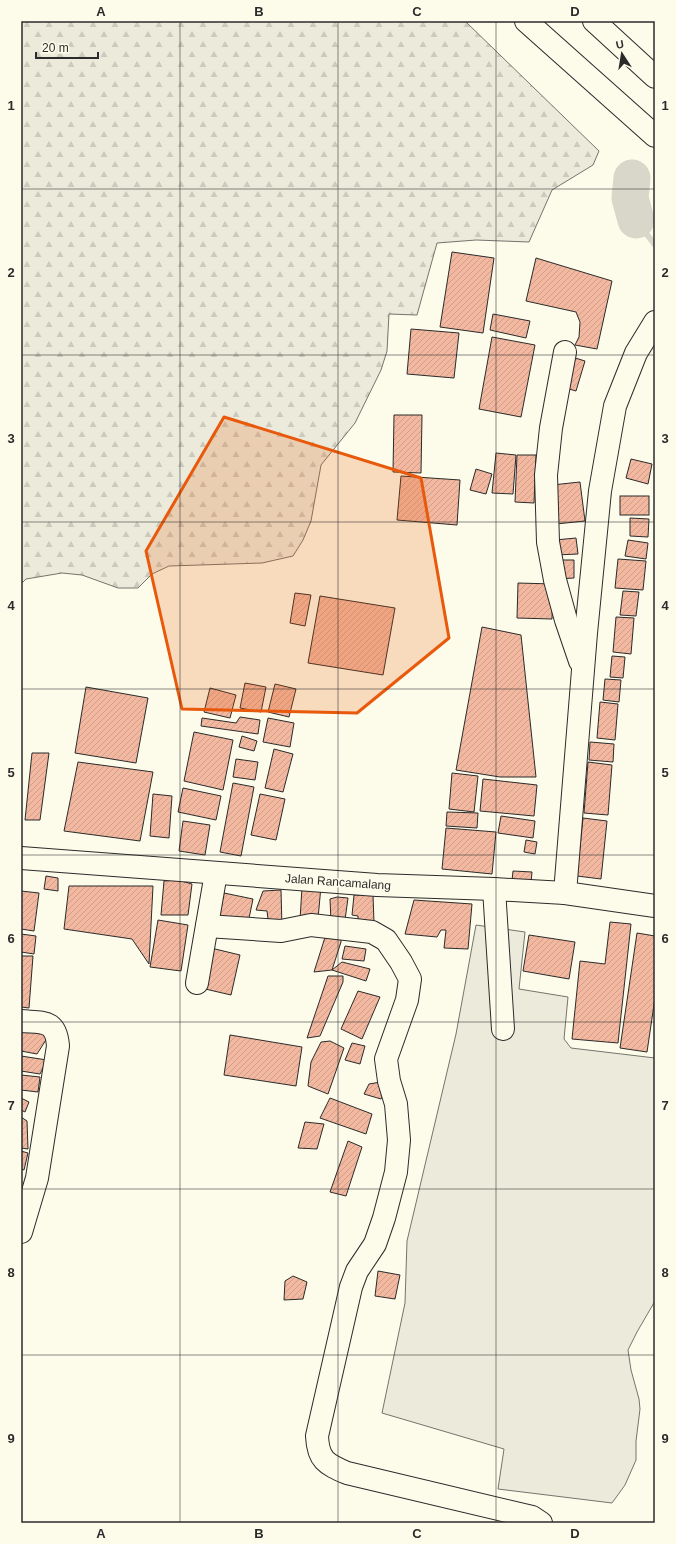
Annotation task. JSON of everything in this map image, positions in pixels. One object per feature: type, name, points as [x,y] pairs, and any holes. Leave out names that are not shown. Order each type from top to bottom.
[{"type":"main road","points":[[526,21],[655,136]]},
{"type":"main road","points":[[594,21],[655,77]]},
{"type":"main road","points":[[565,893],[582,668],[600,491],[615,406],[636,353],[655,322]]},
{"type":"main road","points":[[565,352],[551,428],[546,475],[548,542],[555,580],[566,620],[582,668]]},
{"type":"main road","name":"Jalan Rancamalang","points":[[21,858],[377,885],[565,893],[655,906]]},
{"type":"main road","points":[[197,983],[216,873]]},
{"type":"main road","points":[[494,889],[503,1029]]},
{"type":"main road","points":[[207,926],[281,931],[311,925],[372,932],[386,940],[401,962],[410,979],[407,1000],[386,1059],[389,1081],[396,1104],[399,1140],[396,1172],[384,1218],[375,1244],[357,1271],[351,1287],[317,1436],[321,1458],[330,1466],[347,1473],[532,1517],[541,1523]]},
{"type":"main road","points":[[21,1021],[48,1024],[54,1028],[58,1046],[29,1175],[21,1232]]},
{"type":"highlighted area","points":[[224,417],[421,478],[449,638],[357,713],[182,709],[146,551]]},
{"type":"green space","points":[[21,21],[465,21],[599,151],[593,165],[552,190],[529,242],[476,240],[437,243],[417,315],[389,314],[387,351],[381,370],[355,423],[321,465],[311,521],[303,540],[293,556],[262,563],[169,566],[152,574],[138,588],[118,588],[82,575],[62,573],[26,579],[21,584]]},
{"type":"green space","points":[[476,925],[525,932],[519,989],[568,997],[564,1039],[571,1048],[655,1058],[655,1301],[628,1350],[640,1409],[636,1441],[636,1460],[625,1485],[612,1503],[498,1489],[504,1449],[382,1413],[405,1303],[407,1241],[456,1034]]},
{"type":"building","points":[[452,252],[494,258],[483,333],[440,327]]},
{"type":"building","points":[[536,258],[612,281],[597,349],[575,345],[579,337],[580,322],[576,312],[526,301]]},
{"type":"building","points":[[493,314],[530,321],[526,338],[490,330]]},
{"type":"building","points":[[411,329],[459,333],[454,378],[407,374]]},
{"type":"building","points":[[492,337],[535,345],[521,417],[479,409]]},
{"type":"building","points":[[572,357],[585,361],[576,391],[562,387]]},
{"type":"building","points":[[394,415],[422,415],[421,473],[393,472]]},
{"type":"building","points":[[496,453],[516,455],[513,494],[492,493]]},
{"type":"building","points":[[517,455],[536,455],[534,503],[515,502]]},
{"type":"building","points":[[631,459],[652,464],[648,484],[626,478]]},
{"type":"building","points":[[476,469],[492,474],[486,494],[470,490]]},
{"type":"building","points":[[401,476],[460,480],[457,525],[397,520]]},
{"type":"building","points":[[580,482],[585,521],[556,524],[552,485]]},
{"type":"building","points":[[620,496],[649,496],[649,515],[620,515]]},
{"type":"building","points":[[630,518],[649,519],[648,537],[630,536]]},
{"type":"building","points":[[576,538],[578,554],[556,555],[555,540]]},
{"type":"building","points":[[628,540],[648,543],[646,559],[625,556]]},
{"type":"building","points":[[618,559],[646,561],[643,590],[615,588]]},
{"type":"building","points":[[556,560],[574,560],[574,578],[557,579]]},
{"type":"building","points":[[518,583],[553,584],[552,619],[517,618]]},
{"type":"building","points":[[623,591],[639,592],[636,616],[620,615]]},
{"type":"building","points":[[295,593],[311,595],[305,626],[290,623]]},
{"type":"building","points":[[320,596],[395,608],[383,675],[308,663]]},
{"type":"building","points":[[616,617],[634,618],[631,654],[613,652]]},
{"type":"building","points":[[482,627],[521,635],[536,777],[500,777],[456,770]]},
{"type":"building","points":[[612,656],[625,657],[623,678],[610,677]]},
{"type":"building","points":[[605,679],[621,680],[619,702],[603,700]]},
{"type":"building","points":[[245,683],[266,687],[261,712],[240,708]]},
{"type":"building","points":[[275,684],[296,689],[289,717],[268,712]]},
{"type":"building","points":[[86,687],[148,698],[136,763],[75,753]]},
{"type":"building","points":[[210,688],[236,695],[230,718],[204,712]]},
{"type":"building","points":[[600,702],[618,704],[615,740],[597,738]]},
{"type":"building","points":[[240,717],[260,720],[258,734],[201,726],[202,718],[236,723]]},
{"type":"building","points":[[268,718],[294,723],[290,747],[263,742]]},
{"type":"building","points":[[194,732],[233,740],[223,790],[184,781]]},
{"type":"building","points":[[242,736],[257,741],[254,751],[239,747]]},
{"type":"building","points":[[590,742],[614,744],[613,762],[589,760]]},
{"type":"building","points":[[274,749],[293,754],[283,792],[265,788]]},
{"type":"building","points":[[32,753],[49,753],[40,820],[25,820]]},
{"type":"building","points":[[236,759],[258,762],[255,780],[233,777]]},
{"type":"building","points":[[78,762],[153,772],[140,841],[64,831]]},
{"type":"building","points":[[588,762],[612,765],[608,815],[584,813]]},
{"type":"building","points":[[452,773],[478,776],[474,812],[449,809]]},
{"type":"building","points":[[483,779],[537,785],[534,816],[480,811]]},
{"type":"building","points":[[233,783],[254,787],[241,856],[220,852]]},
{"type":"building","points":[[183,788],[221,796],[216,820],[178,812]]},
{"type":"building","points":[[153,794],[172,796],[169,838],[150,836]]},
{"type":"building","points":[[260,794],[285,799],[276,840],[251,835]]},
{"type":"building","points":[[447,812],[478,813],[477,828],[446,826]]},
{"type":"building","points":[[501,816],[535,821],[533,838],[498,833]]},
{"type":"building","points":[[583,818],[607,821],[601,879],[577,876]]},
{"type":"building","points":[[183,821],[210,825],[205,855],[179,851]]},
{"type":"building","points":[[446,828],[496,832],[492,874],[442,869]]},
{"type":"building","points":[[526,840],[537,842],[535,854],[524,852]]},
{"type":"building","points":[[513,871],[532,872],[531,883],[512,881]]},
{"type":"building","points":[[46,876],[58,878],[58,891],[44,889]]},
{"type":"building","points":[[178,880],[192,884],[188,915],[161,915],[164,881]]},
{"type":"building","points":[[69,886],[153,886],[149,964],[132,939],[64,929]]},
{"type":"building","points":[[321,886],[318,919],[300,920],[302,887]]},
{"type":"building","points":[[281,890],[282,928],[269,927],[267,911],[256,910],[263,891]]},
{"type":"building","points":[[21,891],[39,893],[34,931],[21,929]]},
{"type":"building","points":[[224,893],[253,899],[247,928],[218,922]]},
{"type":"building","points":[[354,895],[373,895],[374,923],[358,926],[358,916],[352,915]]},
{"type":"building","points":[[337,897],[348,898],[345,920],[331,922],[330,899]]},
{"type":"building","points":[[414,900],[472,904],[468,949],[444,948],[446,930],[441,930],[437,937],[405,934]]},
{"type":"building","points":[[158,920],[188,925],[181,971],[150,967]]},
{"type":"building","points":[[610,922],[631,924],[618,1043],[572,1039],[580,961],[605,964]]},
{"type":"building","points":[[341,930],[341,942],[332,970],[314,972],[327,931]]},
{"type":"building","points":[[637,933],[655,936],[655,998],[647,1052],[620,1048]]},
{"type":"building","points":[[21,934],[36,936],[34,954],[21,952]]},
{"type":"building","points":[[529,935],[575,942],[569,979],[523,971]]},
{"type":"building","points":[[345,946],[366,949],[364,961],[342,959]]},
{"type":"building","points":[[211,948],[240,955],[231,995],[201,988]]},
{"type":"building","points":[[21,956],[33,956],[29,1008],[21,1007]]},
{"type":"building","points":[[342,962],[370,969],[366,981],[332,970]]},
{"type":"building","points":[[328,976],[343,976],[343,982],[320,1036],[307,1038]]},
{"type":"building","points":[[358,991],[380,997],[362,1039],[341,1029]]},
{"type":"building","points":[[21,1026],[51,1032],[37,1054],[21,1051]]},
{"type":"building","points":[[230,1035],[302,1047],[296,1086],[224,1075]]},
{"type":"building","points":[[330,1041],[344,1048],[328,1094],[308,1086],[311,1062],[321,1042]]},
{"type":"building","points":[[352,1043],[365,1046],[360,1064],[345,1060]]},
{"type":"building","points":[[21,1056],[47,1060],[40,1074],[21,1071]]},
{"type":"building","points":[[21,1075],[40,1077],[38,1092],[21,1090]]},
{"type":"building","points":[[381,1082],[385,1092],[381,1099],[364,1094],[369,1084]]},
{"type":"building","points":[[21,1098],[29,1102],[25,1112],[21,1110]]},
{"type":"building","points":[[330,1098],[372,1114],[366,1134],[320,1118]]},
{"type":"building","points":[[21,1117],[27,1121],[28,1149],[21,1148]]},
{"type":"building","points":[[305,1122],[324,1124],[317,1149],[298,1148]]},
{"type":"building","points":[[348,1141],[362,1147],[346,1196],[330,1192]]},
{"type":"building","points":[[21,1151],[28,1153],[24,1170],[21,1169]]},
{"type":"building","points":[[378,1271],[400,1275],[395,1299],[375,1296]]},
{"type":"building","points":[[293,1276],[307,1282],[303,1299],[284,1300],[285,1281]]},
{"type":"waterway","points":[[632,178],[630,198],[636,220]]},
{"type":"waterway","points":[[636,220],[655,245]]}]
